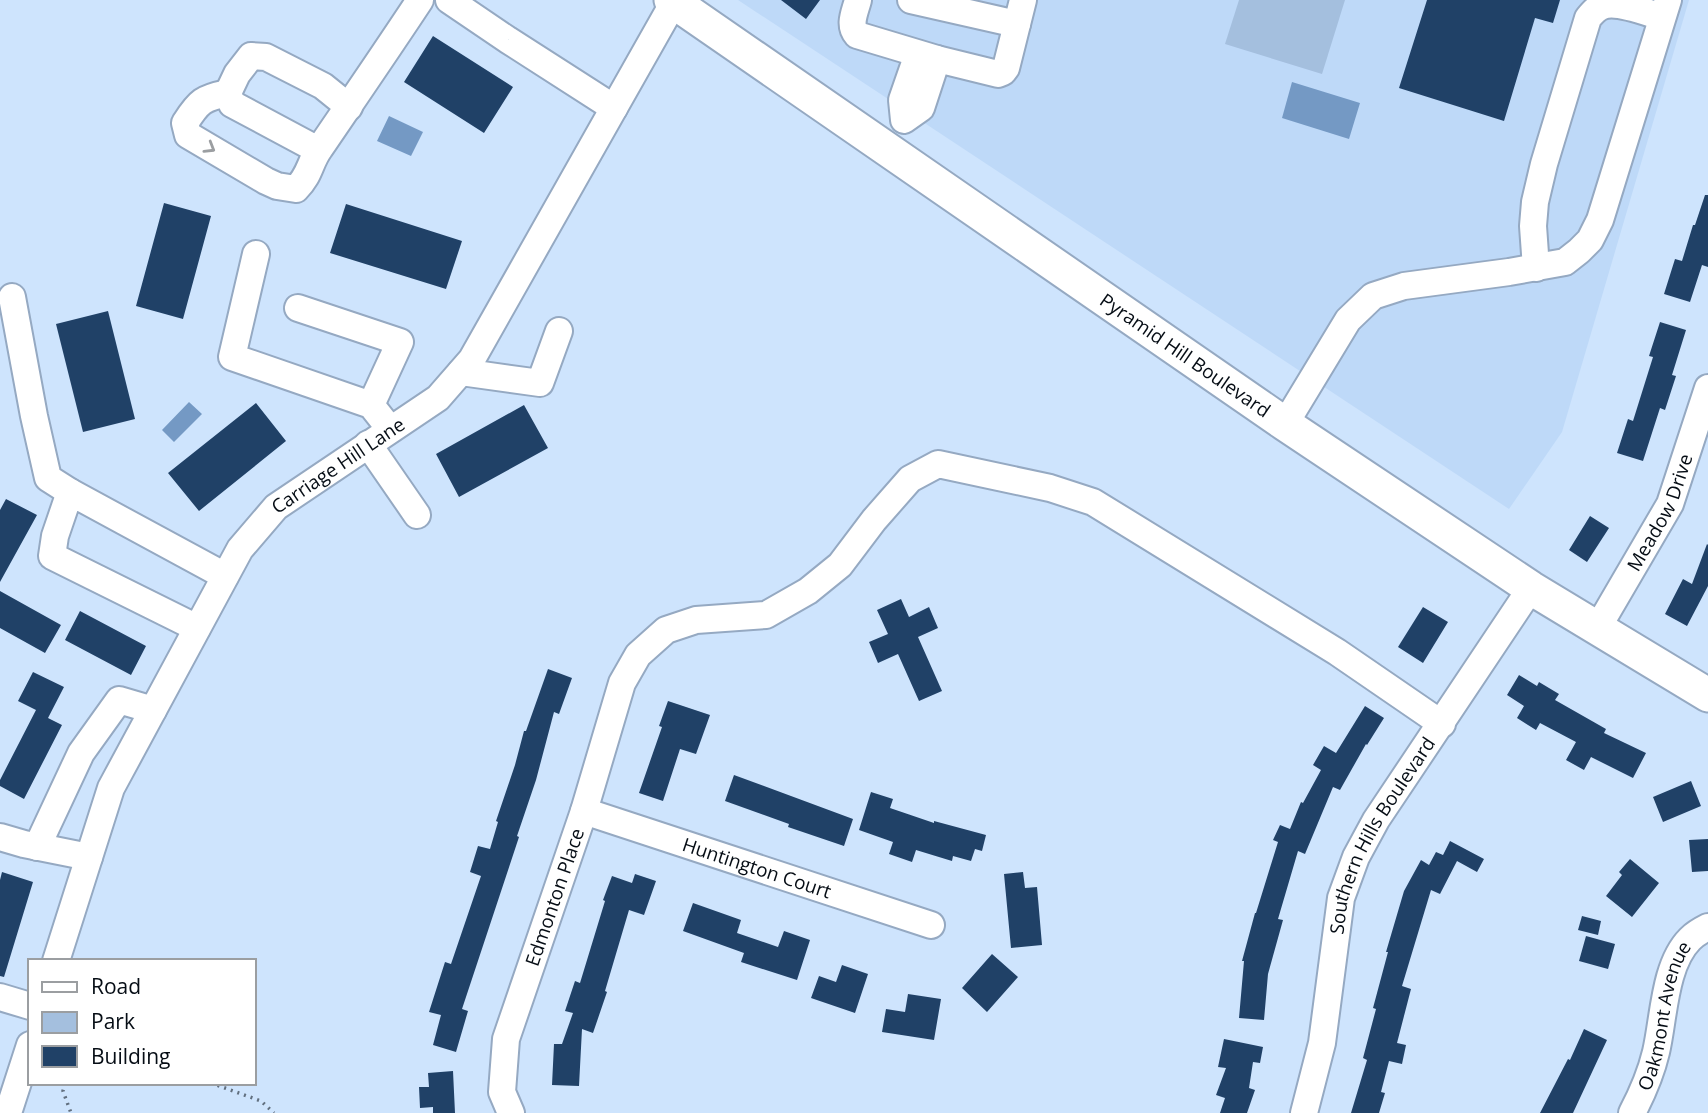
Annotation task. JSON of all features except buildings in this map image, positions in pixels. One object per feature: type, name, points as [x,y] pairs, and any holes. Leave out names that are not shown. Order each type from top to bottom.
[{"type":"main road","name":"Pyramid Hill Boulevard","points":[[673,1],[1285,424],[1531,588],[1708,695]]},
{"type":"street","points":[[228,93],[207,97],[194,110],[185,123],[188,135],[266,181],[296,189],[306,179],[318,150],[421,0]]},
{"type":"street","points":[[449,0],[614,108]]},
{"type":"street","points":[[858,0],[851,24],[857,35],[990,73],[1003,72],[1020,12],[911,0]]},
{"type":"street","name":"Carriage Hill Lane","points":[[57,959],[111,788],[240,549],[276,507],[438,398],[472,359],[673,1]]},
{"type":"street","points":[[1285,424],[1348,320],[1373,296],[1404,286],[1536,268],[1564,262],[1590,240],[1600,220],[1665,9],[1606,5],[1593,11],[1588,18],[1537,193],[1533,226],[1536,268]]},
{"type":"street","points":[[318,150],[232,104],[228,93],[237,74],[251,56],[267,57],[323,86],[349,107]]},
{"type":"street","points":[[890,151],[904,120],[902,100],[928,57]]},
{"type":"street","points":[[256,254],[232,357],[371,405],[390,429]]},
{"type":"street","points":[[12,297],[48,478],[225,576]]},
{"type":"street","points":[[298,308],[400,342],[371,405]]},
{"type":"street","points":[[461,372],[540,383],[559,331]]},
{"type":"street","name":"Meadow Drive","points":[[1597,629],[1670,504],[1708,388]]},
{"type":"street","points":[[368,444],[417,514]]},
{"type":"street","name":"Edmonton Place","points":[[511,1113],[502,1092],[506,1039],[584,811],[622,683],[638,655],[666,630],[696,621],[766,615],[808,591],[840,565],[910,479],[938,464],[1050,488],[1093,502],[1337,652],[1442,724]]},
{"type":"street","points":[[70,492],[55,536],[52,556],[197,628]]},
{"type":"street","name":"Southern Hills Boulevard","points":[[1304,1113],[1322,1043],[1340,898],[1356,857],[1377,820],[1531,588]]},
{"type":"street","points":[[37,846],[81,754],[119,700],[153,710]]},
{"type":"street","name":"Huntington Court","points":[[584,811],[931,925]]},
{"type":"street","points":[[0,837],[89,857]]},
{"type":"street","name":"Oakmont Avenue","points":[[1632,1113],[1656,1054],[1670,980],[1679,954],[1691,938],[1708,927]]},
{"type":"street","points":[[0,997],[28,1005]]},
{"type":"street","points":[[8,1113],[28,1051]]},
{"type":"path","points":[[64,1085],[63,1091],[71,1113]]},
{"type":"path","points":[[217,1085],[261,1101],[274,1113]]},
{"type":"shaded area","points":[[738,0],[1689,0],[1562,432],[1509,509]]},
{"type":"shaded area","points":[[1292,82],[1360,103],[1349,139],[1282,118]]},
{"type":"shaded area","points":[[389,116],[423,132],[411,156],[377,141]]},
{"type":"shaded area","points":[[189,402],[202,414],[174,442],[162,430]]},
{"type":"green space","points":[[1239,0],[1345,0],[1322,74],[1225,44]]}]
